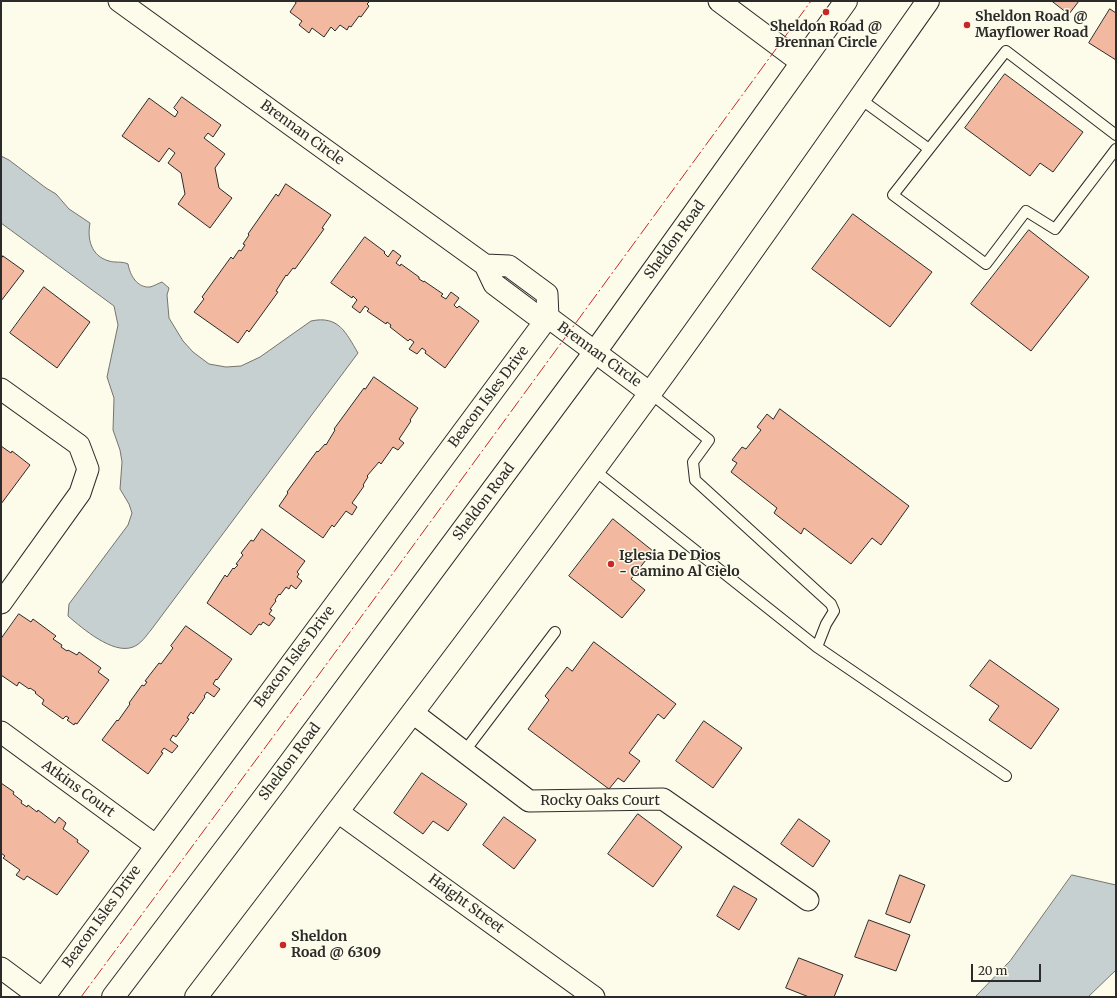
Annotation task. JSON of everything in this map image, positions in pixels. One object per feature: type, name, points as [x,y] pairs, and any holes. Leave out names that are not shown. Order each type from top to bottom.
[{"type":"main road","name":"Sheldon Road","points":[[113,997],[595,352],[846,1]]},
{"type":"main road","points":[[196,997],[413,713],[594,470],[928,1]]},
{"type":"street","name":"Brennan Circle","points":[[119,1],[485,265],[509,266],[547,294],[548,317],[650,393]]},
{"type":"street","points":[[719,1],[802,63]]},
{"type":"street","name":"Beacon Isles Drive","points":[[44,997],[548,317]]},
{"type":"street","points":[[1,389],[79,445],[88,470],[80,493],[1,603]]},
{"type":"street","name":"Rocky Oaks Court","points":[[413,713],[529,801],[663,799],[808,900]]},
{"type":"street","name":"Atkins Court","points":[[1,732],[155,846]]},
{"type":"street","name":"Haight Street","points":[[338,812],[594,997]]},
{"type":"street","points":[[1,968],[40,997]]},
{"type":"lane","points":[[1116,135],[1006,51],[893,195],[986,264],[1026,211],[1056,229],[1116,149]]},
{"type":"lane","points":[[859,98],[929,149]]},
{"type":"lane","points":[[650,393],[708,440],[693,462],[695,480],[831,604],[834,611],[817,647]]},
{"type":"lane","points":[[594,470],[817,647],[1006,776]]},
{"type":"lane","points":[[464,752],[555,632]]},
{"type":"shaded area","points":[[1,156],[9,160],[56,194],[69,209],[90,223],[90,241],[94,251],[103,259],[128,264],[132,276],[138,283],[145,287],[150,287],[162,282],[169,288],[167,295],[169,318],[183,341],[193,352],[209,364],[226,367],[241,366],[260,357],[311,321],[321,320],[335,323],[340,327],[350,339],[358,353],[151,630],[141,642],[133,647],[116,647],[107,644],[89,633],[68,616],[69,604],[128,525],[132,513],[129,504],[120,489],[122,462],[120,450],[113,430],[114,398],[107,377],[118,325],[114,306],[1,223]]},
{"type":"shaded area","points":[[1072,875],[1116,885],[1116,970],[1088,997],[975,997],[1010,961]]},
{"type":"building","points":[[294,1],[370,1],[367,4],[369,6],[361,17],[359,16],[351,27],[349,26],[347,30],[340,25],[335,31],[331,27],[324,37],[312,28],[309,33],[299,25],[302,21],[290,12],[296,3]]},
{"type":"building","points":[[1052,1],[1079,1],[1069,14]]},
{"type":"building","points":[[1110,9],[1116,13],[1116,60],[1089,43]]},
{"type":"building","points":[[1005,74],[1083,132],[1053,172],[1040,163],[1030,176],[965,128]]},
{"type":"building","points":[[182,97],[221,125],[213,137],[208,133],[204,138],[225,154],[215,168],[219,188],[232,198],[210,228],[178,204],[185,194],[181,173],[168,163],[175,153],[169,148],[159,162],[122,136],[149,98],[175,117],[178,112],[174,108]]},
{"type":"building","points":[[286,184],[331,215],[322,228],[324,229],[295,269],[293,268],[287,276],[286,275],[276,291],[278,292],[249,332],[247,330],[238,343],[194,312],[204,299],[202,297],[231,257],[233,259],[239,250],[241,251],[245,245],[243,244],[249,235],[248,234],[276,194],[278,196]]},
{"type":"building","points":[[853,214],[932,272],[890,327],[812,269]]},
{"type":"building","points":[[1029,230],[1089,277],[1031,351],[971,304]]},
{"type":"building","points":[[365,237],[385,252],[384,253],[388,257],[393,250],[401,256],[396,263],[400,266],[401,264],[419,277],[419,279],[443,294],[441,296],[446,299],[451,292],[459,298],[454,305],[457,308],[459,306],[479,321],[445,368],[425,353],[426,351],[422,348],[417,354],[409,349],[414,342],[410,339],[408,341],[390,327],[391,325],[387,322],[386,324],[367,311],[369,309],[365,306],[360,313],[352,307],[357,300],[331,283]]},
{"type":"building","points":[[3,256],[24,271],[1,301],[1,257]]},
{"type":"building","points":[[44,287],[90,322],[57,368],[10,333]]},
{"type":"building","points":[[374,377],[418,408],[399,439],[404,443],[398,450],[393,447],[381,464],[379,462],[367,476],[368,477],[363,485],[364,486],[352,503],[357,507],[352,515],[346,511],[334,527],[332,525],[323,538],[279,506],[288,493],[287,492],[317,451],[318,452],[325,444],[326,445],[335,430],[334,429],[364,388],[365,389]]},
{"type":"building","points":[[780,409],[909,506],[881,545],[872,538],[851,564],[804,528],[801,534],[774,513],[777,508],[731,472],[737,463],[732,460],[742,447],[746,449],[761,430],[757,427],[767,414],[773,419]]},
{"type":"building","points":[[1,446],[11,453],[12,451],[30,465],[1,504]]},
{"type":"building","name":"Iglesia De Dios - Camino Al Cielo","points":[[613,519],[653,551],[631,579],[645,590],[622,618],[569,576]]},
{"type":"building","points":[[262,529],[305,561],[297,572],[299,574],[297,577],[302,581],[296,589],[291,585],[289,589],[286,587],[280,595],[279,594],[270,609],[272,610],[269,614],[275,618],[269,626],[263,622],[261,625],[259,624],[251,635],[207,603],[225,575],[227,577],[233,568],[234,569],[238,565],[236,564],[243,555],[241,553]]},
{"type":"building","points":[[19,614],[31,622],[33,619],[56,636],[53,639],[62,645],[61,647],[67,651],[68,650],[77,655],[79,652],[101,668],[98,672],[109,680],[77,724],[75,723],[74,725],[67,720],[69,718],[66,716],[63,719],[42,704],[44,700],[30,688],[29,689],[19,682],[17,686],[1,675],[1,639]]},
{"type":"building","points":[[186,626],[232,659],[213,684],[220,689],[214,697],[207,692],[193,714],[191,712],[187,718],[189,719],[176,737],[173,735],[170,740],[178,746],[172,753],[164,748],[161,752],[163,753],[148,774],[102,740],[117,720],[118,721],[142,685],[144,686],[147,682],[145,681],[159,663],[161,664],[173,648],[171,646]]},
{"type":"building","points":[[594,642],[676,704],[664,719],[658,714],[629,753],[640,761],[624,782],[618,778],[609,789],[528,729],[549,700],[545,696],[567,667],[572,671]]},
{"type":"building","points":[[990,660],[1059,709],[1031,749],[989,720],[999,706],[970,686]]},
{"type":"building","points":[[704,721],[742,748],[713,788],[676,761]]},
{"type":"building","points":[[422,773],[467,804],[448,831],[433,821],[423,834],[394,813]]},
{"type":"building","points":[[1,783],[14,792],[13,794],[27,807],[28,805],[37,812],[38,810],[55,823],[59,817],[66,823],[63,829],[78,840],[77,842],[89,851],[57,895],[27,876],[24,880],[16,875],[20,870],[3,858],[5,856],[1,853]]},
{"type":"building","points":[[638,814],[682,847],[653,887],[608,854]]},
{"type":"building","points":[[504,817],[536,840],[514,869],[483,845]]},
{"type":"building","points":[[799,819],[830,841],[813,867],[781,844]]},
{"type":"building","points":[[900,875],[925,885],[910,923],[886,914]]},
{"type":"building","points":[[734,886],[757,899],[739,930],[717,916]]},
{"type":"building","points":[[869,920],[910,935],[896,971],[855,957]]},
{"type":"building","points":[[799,958],[843,975],[834,997],[809,997],[786,988]]},
{"type":"power","points":[[81,997],[312,684],[811,1]]},
{"type":"place","name":"Sheldon Road @ Brennan Circle","points":[[826,12]]},
{"type":"place","name":"Sheldon Road @ Mayflower Road","points":[[967,25]]},
{"type":"place","name":"Iglesia De Dios - Camino Al Cielo","points":[[611,564]]},
{"type":"place","name":"Sheldon Road @ 6309","points":[[283,945]]}]
